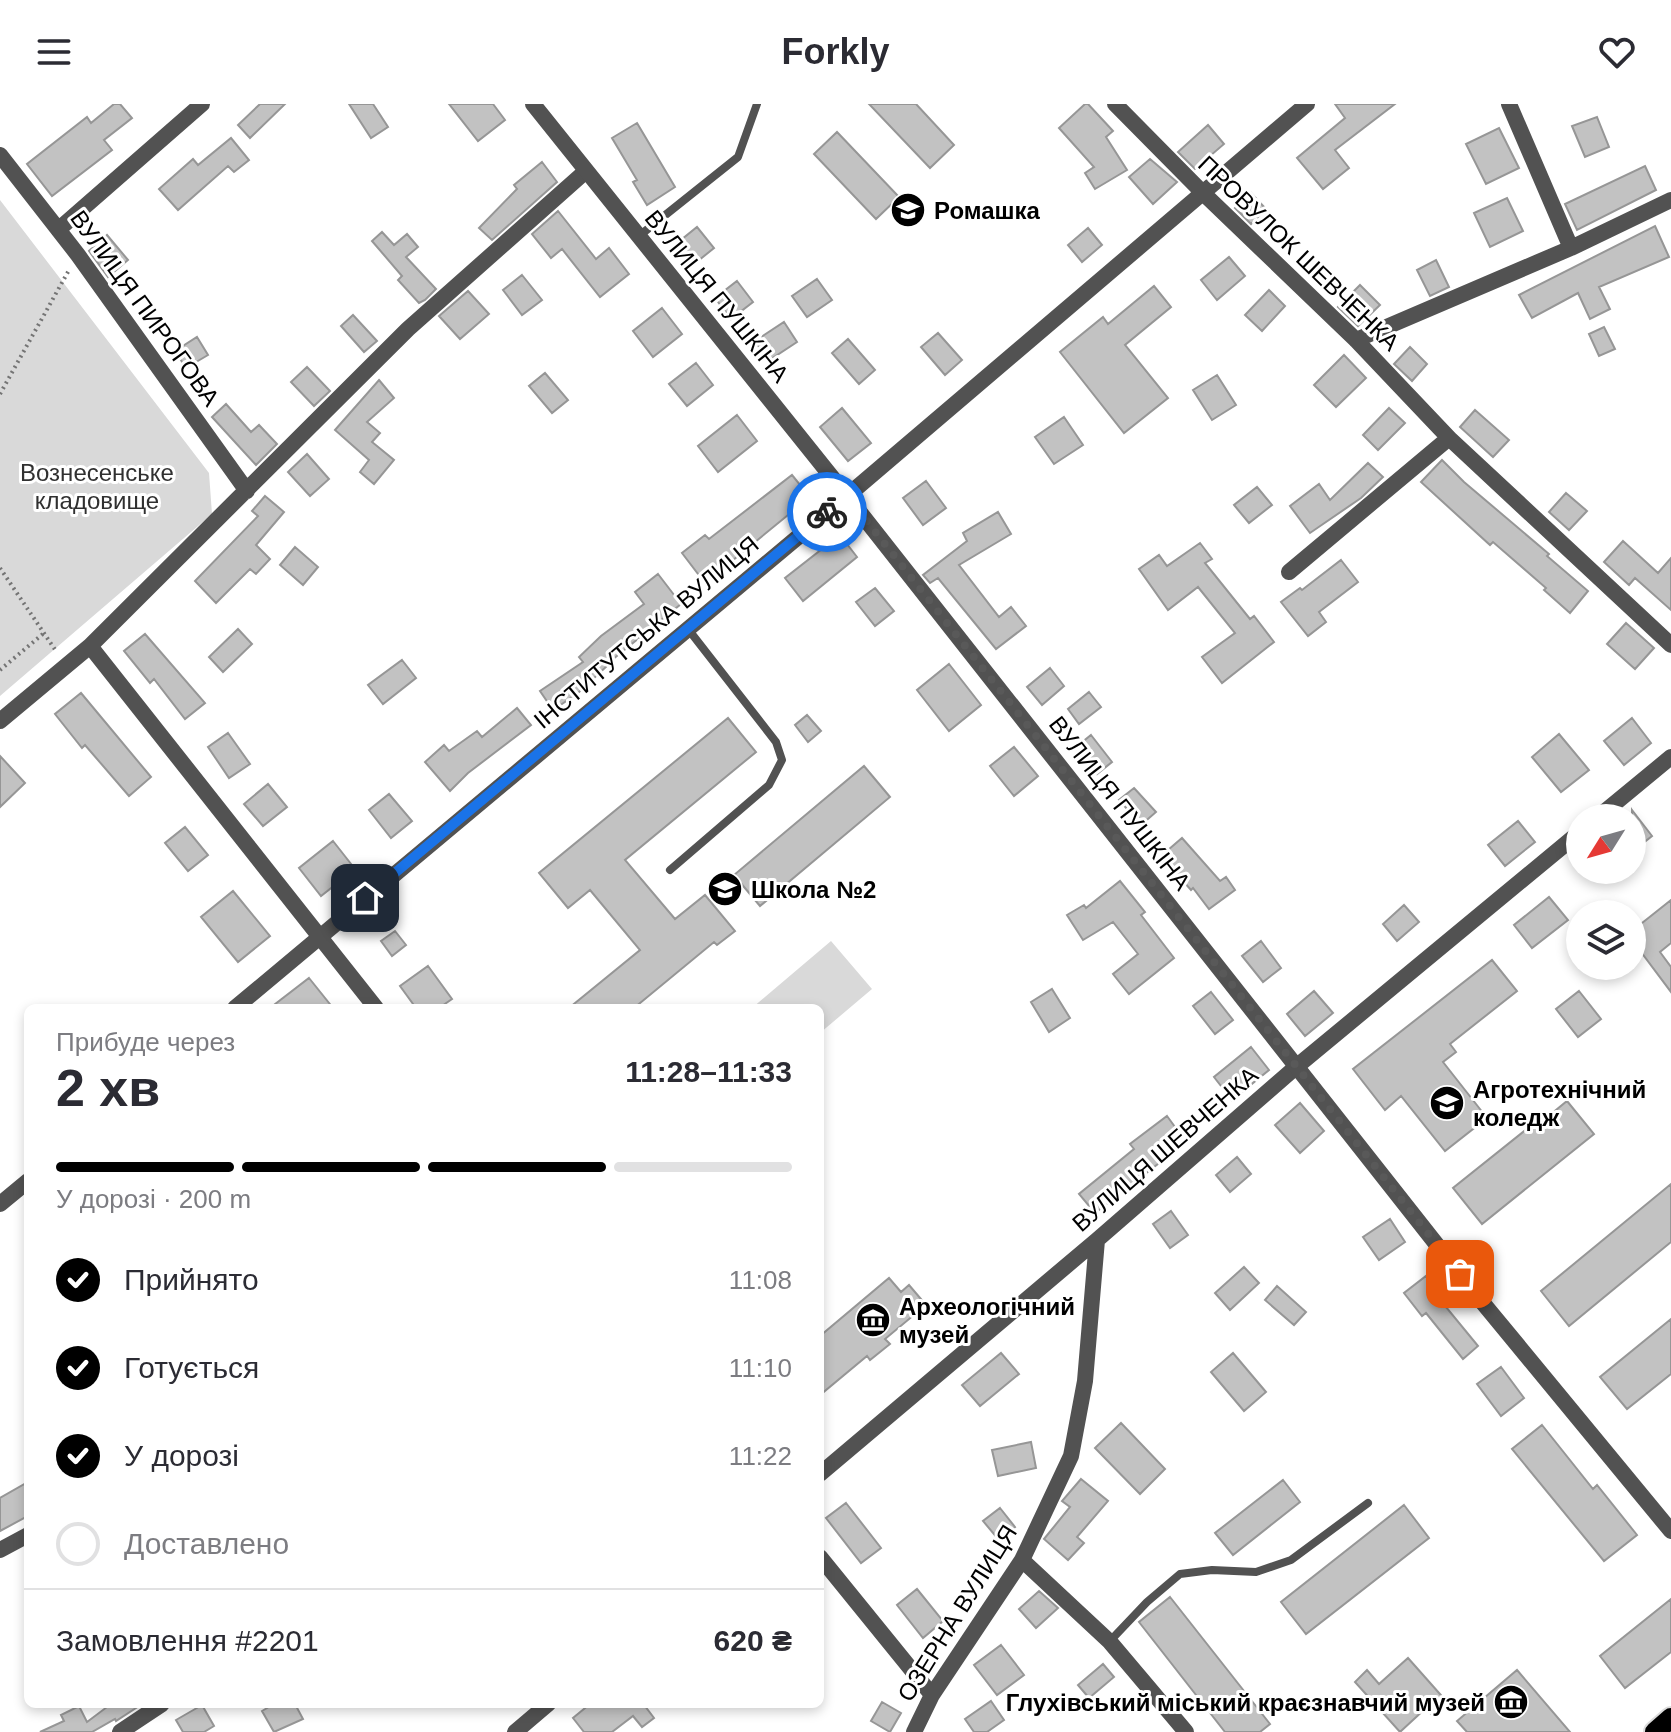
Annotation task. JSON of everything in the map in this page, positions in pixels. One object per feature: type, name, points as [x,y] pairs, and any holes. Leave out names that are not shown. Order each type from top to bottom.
[{"type":"main road","points":[[1655,1732],[1671,1718]]},
{"type":"street","points":[[59,229],[202,104]]},
{"type":"street","name":"ВУЛИЦЯ ПУШКІНА","points":[[533,104],[847,496],[1478,1297],[1671,1531]]},
{"type":"street","name":"ПРОВУЛОК ШЕВЧЕНКА","points":[[1115,104],[1356,340],[1449,438],[1671,645]]},
{"type":"street","name":"ІНСТИТУТСЬКА ВУЛИЦЯ","points":[[240,1004],[847,496],[1307,104]]},
{"type":"street","points":[[1509,104],[1571,248]]},
{"type":"street","name":"ВУЛИЦЯ ПИРОГОВА","points":[[0,155],[59,229],[247,491]]},
{"type":"street","points":[[0,721],[90,646],[408,329],[586,171]]},
{"type":"street","points":[[1356,340],[1571,248],[1671,200]]},
{"type":"street","points":[[1289,572],[1449,438]]},
{"type":"street","points":[[90,646],[373,1004]]},
{"type":"street","points":[[1614,804],[1671,757]]},
{"type":"street","name":"ВУЛИЦЯ ШЕВЧЕНКА","points":[[824,1471],[1296,1067],[1566,844]]},
{"type":"street","points":[[0,1204],[24,1184]]},
{"type":"street","name":"ОЗЕРНА ВУЛИЦЯ","points":[[914,1732],[932,1695],[1022,1560],[1071,1456],[1085,1381],[1097,1240]]},
{"type":"street","points":[[0,1550],[24,1537]]},
{"type":"street","points":[[1022,1560],[1110,1642],[1186,1732]]},
{"type":"street","points":[[824,1562],[932,1695]]},
{"type":"street","points":[[120,1732],[156,1708]]},
{"type":"street","points":[[515,1732],[543,1708]]},
{"type":"lane","points":[[639,237],[738,157],[757,104]]},
{"type":"lane","points":[[670,870],[769,785],[782,760],[776,742],[687,628]]},
{"type":"lane","points":[[1110,1642],[1147,1602],[1180,1574],[1212,1570],[1256,1572],[1291,1560],[1368,1503]]},
{"type":"path","points":[[0,394],[78,255]]},
{"type":"path","points":[[0,568],[66,666]]},
{"type":"path","points":[[0,670],[44,633]]},
{"type":"green space","name":"Вознесенське кладовище","points":[[0,200],[209,473],[212,514],[0,696]]},
{"type":"green space","points":[[831,941],[872,989],[824,1030],[824,1004],[757,1004]]},
{"type":"building","points":[[114,104],[120,104],[132,118],[104,140],[112,150],[52,196],[27,164],[87,117],[91,123]]},
{"type":"building","points":[[260,104],[285,104],[250,138],[238,125]]},
{"type":"building","points":[[349,104],[373,104],[388,127],[371,138]]},
{"type":"building","points":[[449,104],[493,104],[505,120],[478,141]]},
{"type":"building","points":[[869,104],[916,104],[954,145],[930,168]]},
{"type":"building","points":[[1085,104],[1113,131],[1106,137],[1127,170],[1095,189],[1085,173],[1094,167],[1059,128]]},
{"type":"building","points":[[1335,104],[1395,104],[1335,150],[1349,168],[1323,189],[1297,158],[1345,118]]},
{"type":"building","points":[[1597,117],[1609,147],[1585,157],[1572,126]]},
{"type":"building","points":[[637,123],[675,187],[647,205],[633,182],[637,180],[612,138]]},
{"type":"building","points":[[1208,125],[1224,144],[1195,169],[1178,152]]},
{"type":"building","points":[[1499,128],[1519,168],[1486,184],[1466,144]]},
{"type":"building","points":[[837,132],[899,197],[876,219],[814,154]]},
{"type":"building","points":[[231,138],[249,160],[234,172],[228,166],[178,210],[159,189],[193,159],[198,165]]},
{"type":"building","points":[[1150,159],[1177,182],[1153,204],[1129,177]]},
{"type":"building","points":[[542,162],[557,182],[492,240],[479,228],[517,189],[514,185]]},
{"type":"building","points":[[1645,166],[1656,190],[1577,230],[1565,204]]},
{"type":"building","points":[[1251,193],[1266,209],[1251,224],[1235,208]]},
{"type":"building","points":[[1507,198],[1523,231],[1490,247],[1474,213]]},
{"type":"building","points":[[558,211],[596,259],[609,248],[629,274],[600,297],[562,249],[551,258],[532,234]]},
{"type":"building","points":[[1655,226],[1669,257],[1599,287],[1610,309],[1590,319],[1578,293],[1532,318],[1519,295]]},
{"type":"building","points":[[697,227],[714,248],[693,265],[676,244]]},
{"type":"building","points":[[1088,228],[1102,245],[1082,262],[1068,245]]},
{"type":"building","points":[[382,232],[394,245],[407,234],[418,247],[406,257],[436,289],[425,300],[419,303],[398,280],[402,276],[372,241]]},
{"type":"building","points":[[107,235],[128,260],[108,277],[89,251]]},
{"type":"building","points":[[1229,257],[1245,276],[1217,300],[1201,280]]},
{"type":"building","points":[[1436,260],[1449,287],[1430,296],[1417,270]]},
{"type":"building","points":[[522,275],[542,300],[522,315],[503,290]]},
{"type":"building","points":[[817,279],[832,300],[807,317],[792,296]]},
{"type":"building","points":[[737,281],[753,302],[731,319],[715,298]]},
{"type":"building","points":[[1360,285],[1380,305],[1358,326],[1338,307]]},
{"type":"building","points":[[1154,286],[1171,307],[1125,345],[1168,398],[1124,433],[1060,352],[1103,317],[1108,324]]},
{"type":"building","points":[[1269,290],[1285,306],[1262,331],[1245,315]]},
{"type":"building","points":[[468,291],[489,314],[460,339],[439,316]]},
{"type":"building","points":[[662,308],[682,334],[653,357],[633,331]]},
{"type":"building","points":[[353,315],[377,341],[364,352],[341,326]]},
{"type":"building","points":[[784,322],[797,342],[768,361],[755,341]]},
{"type":"building","points":[[1604,327],[1615,349],[1599,356],[1589,334]]},
{"type":"building","points":[[938,333],[962,360],[945,375],[921,347]]},
{"type":"building","points":[[197,337],[208,355],[186,368],[175,351]]},
{"type":"building","points":[[848,339],[875,370],[859,384],[832,353]]},
{"type":"building","points":[[1410,347],[1427,364],[1412,381],[1394,364]]},
{"type":"building","points":[[1344,355],[1366,378],[1336,407],[1314,385]]},
{"type":"building","points":[[696,363],[713,385],[687,406],[669,384]]},
{"type":"building","points":[[307,367],[330,391],[314,406],[291,382]]},
{"type":"building","points":[[545,373],[568,400],[552,413],[529,386]]},
{"type":"building","points":[[1217,375],[1236,405],[1212,420],[1193,390]]},
{"type":"building","points":[[379,380],[394,398],[367,422],[380,433],[372,442],[394,460],[374,484],[360,472],[369,460],[335,430]]},
{"type":"building","points":[[226,404],[251,432],[259,425],[277,444],[256,465],[212,417]]},
{"type":"building","points":[[842,408],[871,443],[848,461],[820,427]]},
{"type":"building","points":[[1389,408],[1405,423],[1378,450],[1363,435]]},
{"type":"building","points":[[1475,410],[1509,440],[1493,457],[1460,427]]},
{"type":"building","points":[[737,415],[757,441],[718,472],[698,446]]},
{"type":"building","points":[[1064,417],[1083,445],[1054,464],[1035,437]]},
{"type":"building","points":[[307,454],[329,479],[310,496],[288,472]]},
{"type":"building","points":[[1442,460],[1588,591],[1570,613],[1544,590],[1546,588],[1493,542],[1490,545],[1421,482]]},
{"type":"building","points":[[1368,463],[1383,477],[1361,498],[1310,533],[1290,506],[1319,484],[1330,500]]},
{"type":"building","points":[[792,475],[810,497],[705,583],[682,553],[705,535],[709,539]]},
{"type":"building","points":[[926,481],[946,508],[923,525],[903,498]]},
{"type":"building","points":[[1257,487],[1272,505],[1249,523],[1234,505]]},
{"type":"building","points":[[1566,493],[1587,511],[1569,530],[1549,512]]},
{"type":"building","points":[[265,496],[284,512],[256,545],[270,559],[256,574],[250,569],[216,603],[195,581],[258,516],[252,511]]},
{"type":"building","points":[[998,512],[1011,534],[959,565],[999,617],[1011,607],[1026,626],[996,649],[938,578],[930,583],[923,575],[967,541],[963,533]]},
{"type":"building","points":[[840,535],[857,557],[803,601],[785,578]]},
{"type":"building","points":[[1623,541],[1658,573],[1671,558],[1671,610],[1635,578],[1629,585],[1604,562]]},
{"type":"building","points":[[1200,543],[1212,559],[1205,563],[1250,619],[1254,616],[1274,642],[1222,683],[1202,657],[1235,633],[1198,587],[1168,610],[1139,569],[1159,555],[1167,566]]},
{"type":"building","points":[[295,547],[318,567],[303,585],[280,565]]},
{"type":"building","points":[[1341,560],[1358,582],[1319,612],[1326,622],[1308,636],[1281,602]]},
{"type":"building","points":[[658,574],[681,604],[607,664],[578,693],[553,710],[540,691],[583,662],[579,657],[601,636],[644,604],[635,592]]},
{"type":"building","points":[[875,588],[894,611],[875,626],[856,602]]},
{"type":"building","points":[[1626,623],[1654,648],[1635,669],[1607,644]]},
{"type":"building","points":[[238,629],[252,644],[223,672],[209,657]]},
{"type":"building","points":[[145,634],[205,703],[185,719],[154,679],[150,683],[124,651]]},
{"type":"building","points":[[402,660],[416,678],[383,704],[368,685]]},
{"type":"building","points":[[949,664],[981,705],[949,731],[917,690]]},
{"type":"building","points":[[1050,668],[1064,686],[1042,705],[1027,687]]},
{"type":"building","points":[[1089,692],[1101,707],[1079,724],[1068,709]]},
{"type":"building","points":[[81,693],[151,777],[129,796],[85,745],[82,748],[55,714]]},
{"type":"building","points":[[517,708],[531,725],[468,773],[450,791],[425,762],[444,745],[449,751],[477,731],[482,737]]},
{"type":"building","points":[[807,715],[821,731],[808,742],[795,725]]},
{"type":"building","points":[[728,718],[756,752],[625,860],[675,919],[705,895],[735,931],[717,945],[714,942],[639,1004],[574,1004],[640,950],[590,890],[568,908],[539,873]]},
{"type":"building","points":[[1632,718],[1651,743],[1624,765],[1604,741]]},
{"type":"building","points":[[228,733],[250,764],[229,778],[208,747]]},
{"type":"building","points":[[1559,734],[1589,770],[1561,792],[1532,757]]},
{"type":"building","points":[[1091,735],[1112,762],[1097,774],[1075,748]]},
{"type":"building","points":[[1014,747],[1038,776],[1014,796],[990,766]]},
{"type":"building","points":[[0,756],[25,783],[0,807]]},
{"type":"building","points":[[864,766],[890,797],[760,906],[734,875]]},
{"type":"building","points":[[268,784],[287,807],[263,826],[244,804]]},
{"type":"building","points":[[1134,788],[1156,812],[1141,825],[1119,800]]},
{"type":"building","points":[[389,794],[412,821],[391,838],[369,810]]},
{"type":"building","points":[[1518,821],[1535,842],[1505,866],[1488,845]]},
{"type":"building","points":[[185,827],[208,855],[188,871],[165,843]]},
{"type":"building","points":[[1182,838],[1220,881],[1226,877],[1235,890],[1209,909],[1161,856]]},
{"type":"building","points":[[333,841],[355,869],[321,896],[299,868]]},
{"type":"building","points":[[1120,881],[1145,912],[1141,915],[1174,958],[1129,994],[1113,974],[1138,954],[1113,922],[1083,940],[1067,915],[1084,905],[1086,908]]},
{"type":"building","points":[[233,891],[270,936],[238,962],[201,917]]},
{"type":"building","points":[[1549,897],[1566,918],[1566,922],[1532,948],[1514,925]]},
{"type":"building","points":[[1671,900],[1671,943],[1660,952],[1671,967],[1671,992],[1646,959],[1646,920]]},
{"type":"building","points":[[1404,905],[1419,922],[1397,941],[1383,924]]},
{"type":"building","points":[[395,931],[406,945],[392,956],[381,941]]},
{"type":"building","points":[[1261,941],[1281,968],[1263,982],[1242,956]]},
{"type":"building","points":[[1492,960],[1517,991],[1450,1044],[1456,1052],[1443,1062],[1487,1118],[1445,1151],[1401,1096],[1385,1110],[1353,1069]]},
{"type":"building","points":[[428,966],[452,999],[445,1004],[413,1004],[400,986]]},
{"type":"building","points":[[309,978],[330,1004],[275,1004]]},
{"type":"building","points":[[1052,989],[1070,1018],[1049,1032],[1031,1002]]},
{"type":"building","points":[[1314,991],[1333,1013],[1305,1036],[1287,1014]]},
{"type":"building","points":[[1579,991],[1601,1019],[1578,1037],[1556,1009]]},
{"type":"building","points":[[1211,992],[1233,1020],[1215,1034],[1193,1006]]},
{"type":"building","points":[[1251,1047],[1269,1070],[1232,1100],[1214,1077]]},
{"type":"building","points":[[1567,1101],[1594,1134],[1482,1224],[1453,1188],[1543,1116],[1545,1119]]},
{"type":"building","points":[[1300,1103],[1324,1131],[1300,1153],[1275,1125]]},
{"type":"building","points":[[1167,1116],[1186,1142],[1095,1213],[1079,1194],[1134,1149],[1130,1144]]},
{"type":"building","points":[[1237,1157],[1251,1174],[1230,1192],[1216,1175]]},
{"type":"building","points":[[1671,1184],[1671,1242],[1569,1326],[1541,1291]]},
{"type":"building","points":[[1171,1211],[1188,1235],[1170,1248],[1153,1224]]},
{"type":"building","points":[[1390,1219],[1405,1242],[1379,1260],[1363,1237]]},
{"type":"building","points":[[1244,1267],[1259,1283],[1230,1310],[1215,1293]]},
{"type":"building","points":[[1426,1276],[1444,1299],[1441,1301],[1478,1346],[1463,1359],[1426,1313],[1422,1316],[1404,1293]]},
{"type":"building","name":"Археологічний музей","points":[[889,1278],[901,1292],[909,1285],[926,1305],[885,1339],[890,1344],[870,1360],[867,1356],[824,1392],[824,1333]]},
{"type":"building","points":[[1277,1286],[1306,1312],[1294,1325],[1265,1300]]},
{"type":"building","points":[[1671,1319],[1671,1374],[1627,1409],[1600,1377]]},
{"type":"building","points":[[1001,1353],[1019,1374],[980,1406],[962,1385]]},
{"type":"building","points":[[1233,1353],[1266,1392],[1244,1411],[1211,1372]]},
{"type":"building","points":[[1501,1367],[1524,1398],[1501,1416],[1477,1384]]},
{"type":"building","points":[[1121,1423],[1165,1469],[1140,1494],[1095,1448]]},
{"type":"building","points":[[1542,1425],[1593,1489],[1597,1485],[1637,1535],[1604,1561],[1512,1449]]},
{"type":"building","points":[[1031,1442],[1036,1468],[998,1476],[992,1450]]},
{"type":"building","points":[[1081,1479],[1108,1501],[1077,1537],[1084,1543],[1068,1560],[1044,1539],[1070,1507],[1062,1501]]},
{"type":"building","points":[[1283,1480],[1300,1502],[1233,1555],[1215,1533]]},
{"type":"building","points":[[24,1484],[24,1518],[0,1531],[0,1498]]},
{"type":"building","points":[[846,1503],[881,1548],[861,1563],[826,1518]]},
{"type":"building","points":[[1404,1505],[1429,1538],[1306,1634],[1281,1602]]},
{"type":"building","points":[[1000,1508],[1015,1527],[999,1540],[983,1521]]},
{"type":"building","points":[[917,1589],[943,1621],[923,1638],[897,1605]]},
{"type":"building","points":[[1039,1591],[1058,1608],[1036,1628],[1019,1609]]},
{"type":"building","points":[[1170,1597],[1270,1724],[1260,1732],[1225,1732],[1139,1622]]},
{"type":"building","points":[[1671,1599],[1671,1652],[1625,1688],[1600,1656]]},
{"type":"building","points":[[1001,1645],[1024,1675],[997,1695],[974,1665]]},
{"type":"building","points":[[1408,1658],[1447,1702],[1432,1715],[1426,1708],[1400,1732],[1355,1682],[1367,1670],[1379,1684]]},
{"type":"building","points":[[1103,1664],[1114,1677],[1089,1698],[1078,1685]]},
{"type":"building","name":"Глухівський міський краєзнавчий музей","points":[[1517,1670],[1570,1732],[1467,1732],[1457,1721]]},
{"type":"building","points":[[991,1701],[1004,1720],[987,1732],[974,1732],[965,1719]]},
{"type":"building","points":[[882,1702],[901,1713],[890,1732],[871,1721]]},
{"type":"building","points":[[75,1708],[80,1708],[87,1722],[106,1708],[136,1708],[92,1732],[40,1732],[64,1721],[61,1715]]},
{"type":"building","points":[[197,1708],[204,1708],[214,1726],[204,1732],[183,1732],[176,1720]]},
{"type":"building","points":[[267,1708],[297,1708],[303,1719],[274,1732],[262,1711]]},
{"type":"building","points":[[585,1708],[646,1708],[654,1718],[642,1727],[633,1716],[612,1732],[584,1732],[573,1718]]},
{"type":"way so far","points":[[827,512],[847,496],[1460,1274]]},
{"type":"place","name":"Ромашка","points":[[908,210]]},
{"type":"place","name":"Школа №2","points":[[725,889]]},
{"type":"place","name":"Агротехнічний коледж","points":[[1447,1103]]},
{"type":"place","name":"Археологічний музей","points":[[873,1320]]},
{"type":"place","name":"Глухівський міський краєзнавчий музей","points":[[1511,1702]]},
{"type":"route","points":[[365,898],[827,512]]}]
